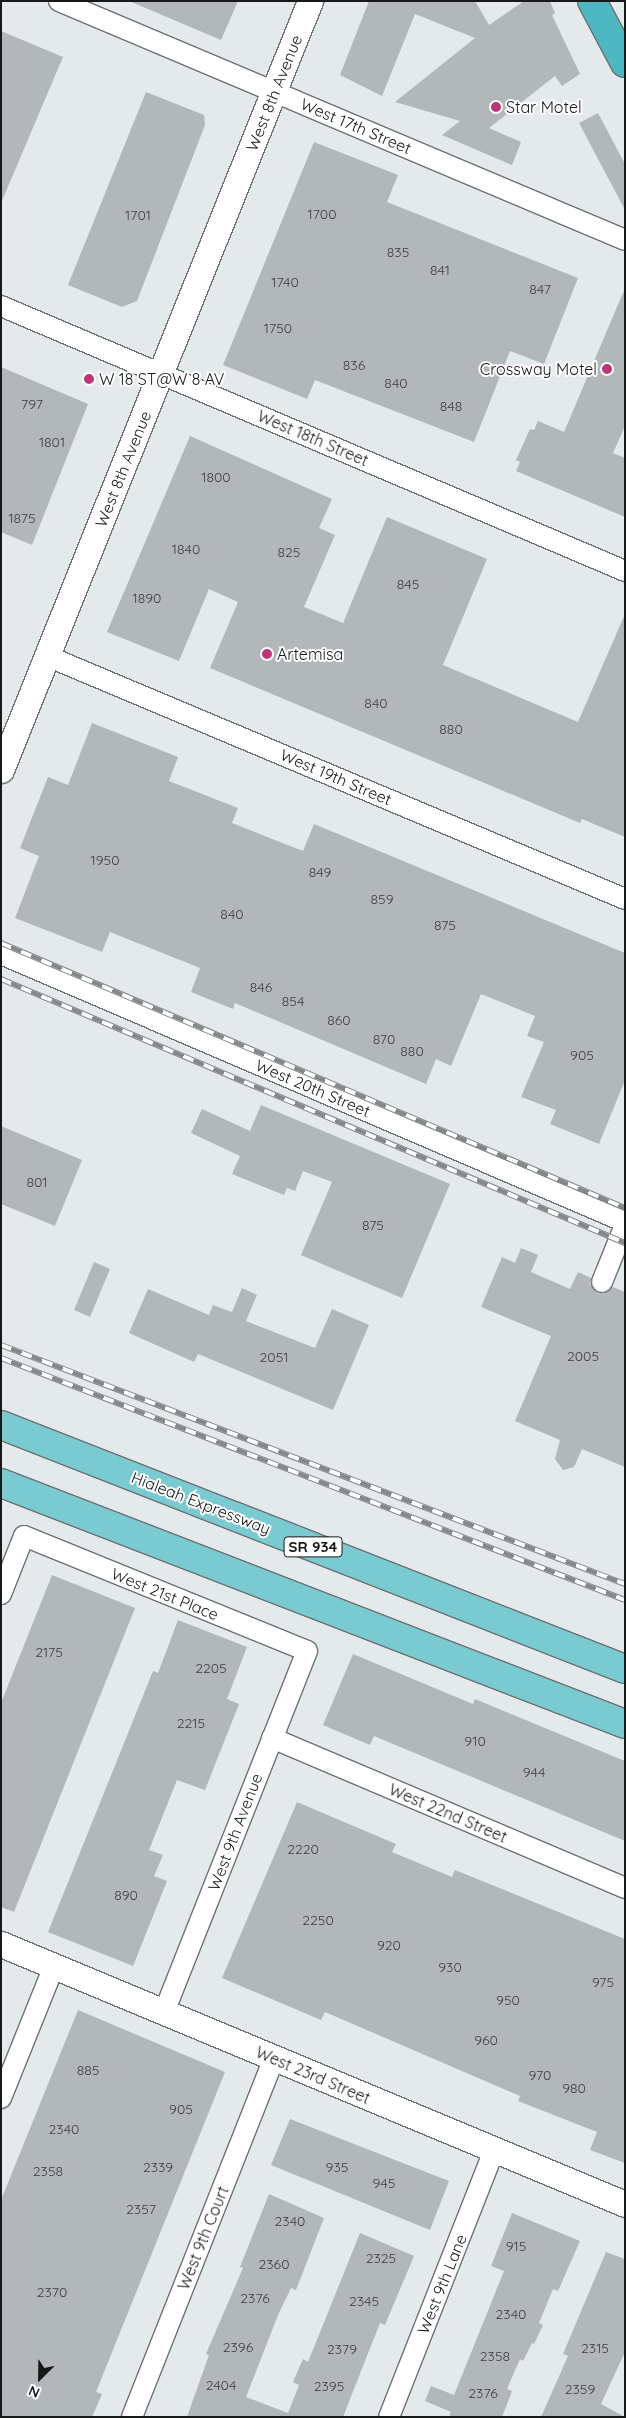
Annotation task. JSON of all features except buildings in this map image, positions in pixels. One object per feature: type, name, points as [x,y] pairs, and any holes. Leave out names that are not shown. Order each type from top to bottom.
[{"type":"highway","points":[[592,1],[625,63]]},
{"type":"main road","name":"Hialeah Expressway","points":[[1,1425],[625,1670]]},
{"type":"main road","points":[[1,1483],[625,1724]]},
{"type":"street","name":"West 17th Street","points":[[59,1],[625,240]]},
{"type":"street","name":"West 8th Avenue","points":[[1,770],[310,1]]},
{"type":"street","name":"West 18th Street","points":[[1,306],[625,571]]},
{"type":"street","name":"West 19th Street","points":[[47,656],[625,899]]},
{"type":"street","name":"West 20th Street","points":[[1,954],[625,1224]]},
{"type":"street","points":[[602,1282],[625,1224]]},
{"type":"street","name":"West 21st Place","points":[[1,1594],[24,1536],[307,1651]]},
{"type":"street","name":"West 9th Avenue","points":[[164,2013],[307,1651]]},
{"type":"street","name":"West 22nd Street","points":[[272,1738],[625,1888]]},
{"type":"street","name":"West 23rd Street","points":[[1,1944],[625,2204]]},
{"type":"street","points":[[1,2098],[54,1966]]},
{"type":"street","name":"West 9th Court","points":[[132,2417],[274,2059]]},
{"type":"street","name":"West 9th Lane","points":[[389,2417],[494,2151]]},
{"type":"railway","points":[[1,943],[625,1208]]},
{"type":"railway","points":[[1,979],[625,1243]]},
{"type":"railway","points":[[1,1345],[625,1584]]},
{"type":"railway","points":[[1,1358],[625,1600]]},
{"type":"place","name":"Star Motel","points":[[496,107]]},
{"type":"place","name":"Crossway Motel","points":[[607,369]]},
{"type":"place","name":"W 18 ST@W 8 AV","points":[[89,379]]},
{"type":"place","name":"Artemisa","points":[[267,654]]}]
